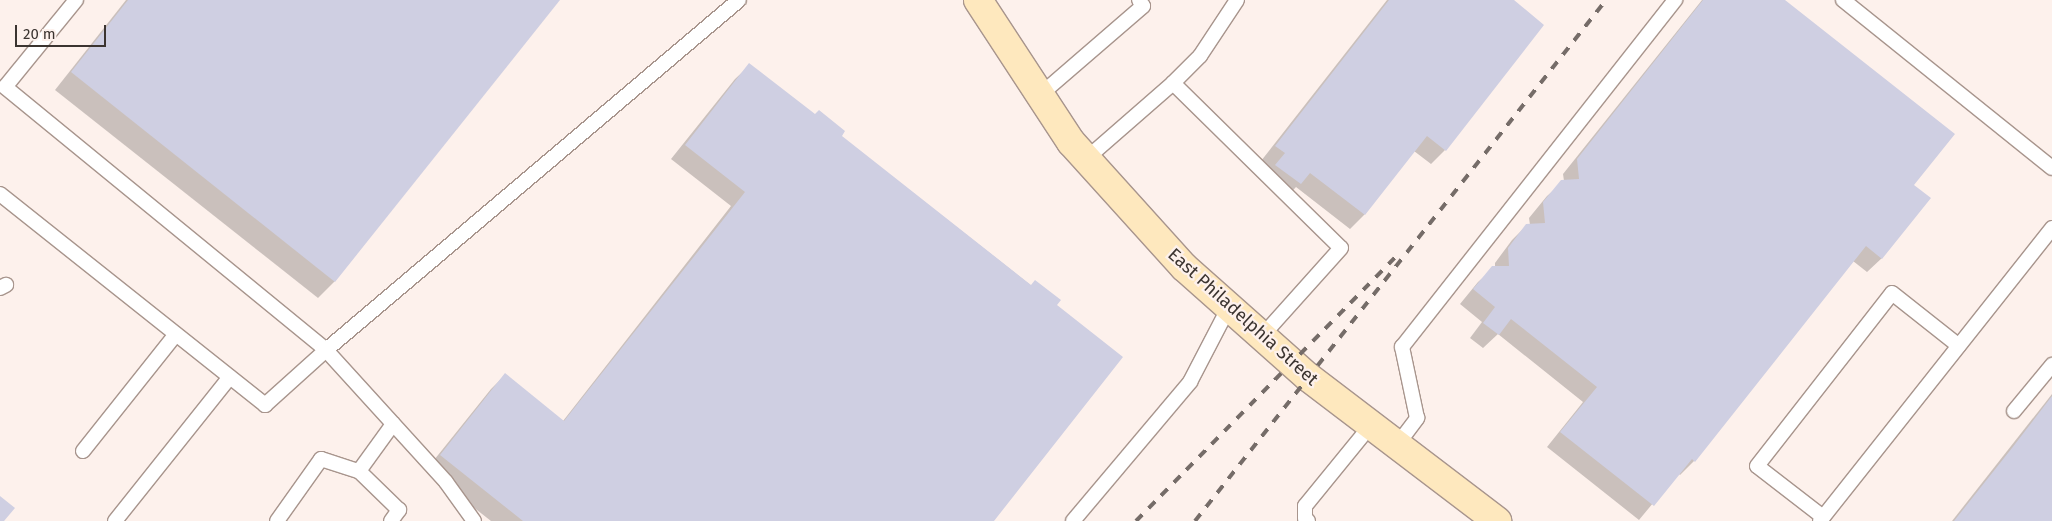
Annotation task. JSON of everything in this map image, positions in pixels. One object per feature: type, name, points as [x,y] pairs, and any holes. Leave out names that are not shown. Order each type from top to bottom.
[{"type":"street","name":"East Philadelphia Street","points":[[978,0],[1071,142],[1184,267],[1308,377],[1496,521]]},
{"type":"lane","points":[[76,0],[5,87],[326,350],[446,482],[474,521]]},
{"type":"lane","points":[[0,194],[265,405],[326,350],[739,0]]},
{"type":"lane","points":[[1040,94],[1143,6],[1139,0]]},
{"type":"lane","points":[[1086,159],[1173,83],[1200,56],[1237,0]]},
{"type":"lane","points":[[1397,445],[1417,418],[1402,347],[1675,0]]},
{"type":"lane","points":[[1843,0],[2052,168]]},
{"type":"lane","points":[[1173,83],[1341,248],[1262,336]]},
{"type":"lane","points":[[1959,346],[1892,293],[1757,466],[1821,519],[1959,346],[2052,228]]},
{"type":"lane","points":[[1074,521],[1190,382],[1229,307]]},
{"type":"lane","points":[[83,451],[176,334]]},
{"type":"lane","points":[[2014,411],[2052,365]]},
{"type":"lane","points":[[114,521],[230,377]]},
{"type":"lane","points":[[359,471],[392,424]]},
{"type":"lane","points":[[1308,521],[1305,518],[1305,506],[1371,425]]},
{"type":"lane","points":[[277,521],[321,459],[359,471],[396,517]]},
{"type":"building","points":[[128,0],[560,0],[335,282],[71,72]]},
{"type":"building","points":[[1389,0],[1514,0],[1544,25],[1446,151],[1427,136],[1365,215],[1310,173],[1301,184],[1275,165],[1285,153],[1275,146]]},
{"type":"building","points":[[1703,0],[1785,0],[1955,134],[1914,185],[1931,198],[1882,259],[1866,246],[1695,462],[1692,459],[1654,506],[1560,432],[1597,387],[1511,319],[1499,335],[1483,323],[1495,307],[1473,289],[1492,266],[1509,266],[1508,248],[1526,224],[1545,223],[1543,202],[1561,180],[1579,179],[1577,159]]},
{"type":"building","points":[[749,63],[815,114],[819,110],[845,131],[842,136],[1031,285],[1035,280],[1061,300],[1057,305],[1123,357],[994,521],[523,521],[440,455],[505,373],[564,421],[745,192],[685,145]]},
{"type":"building","points":[[2052,396],[2052,521],[1954,521],[2012,448]]},
{"type":"building","points":[[0,496],[15,508],[4,521],[0,521]]},
{"type":"railway","points":[[1195,521],[1606,0]]},
{"type":"railway","points":[[1136,521],[1400,252]]}]
